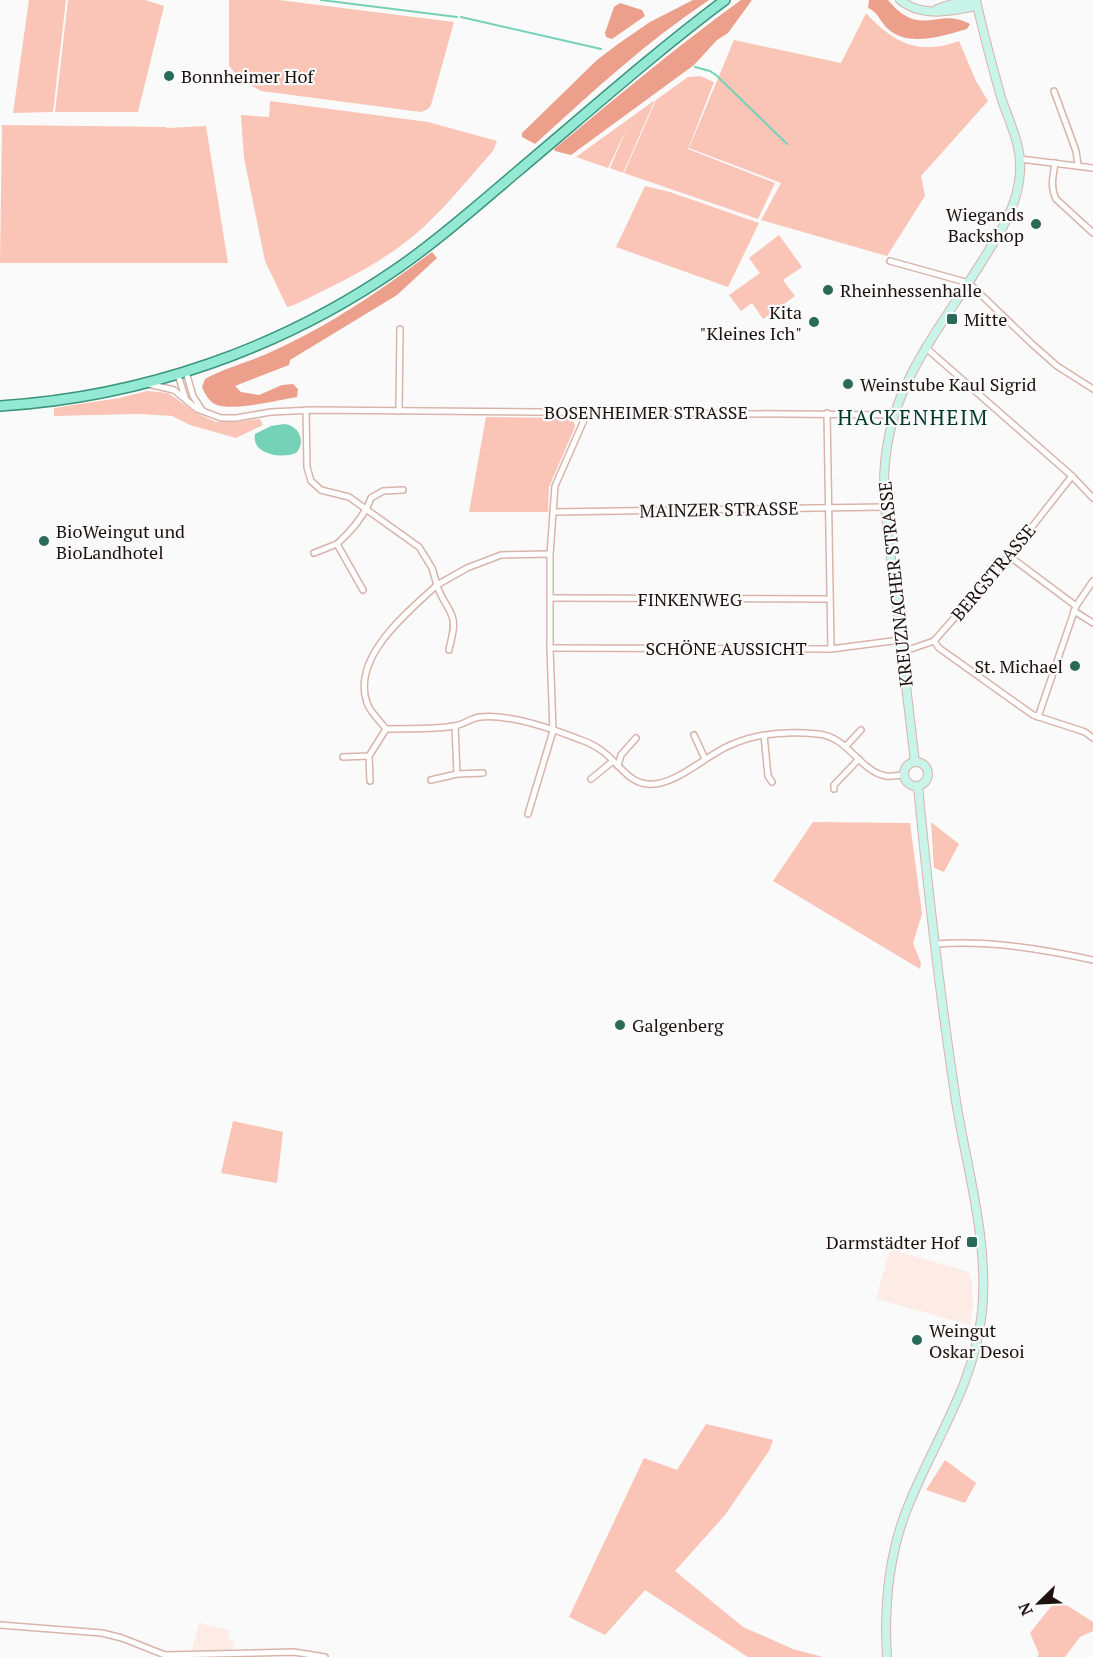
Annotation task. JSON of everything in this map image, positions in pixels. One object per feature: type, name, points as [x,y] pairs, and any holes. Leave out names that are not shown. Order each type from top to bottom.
[{"type":"main road","points":[[0,406],[78,398],[182,373],[265,343],[350,299],[425,248],[646,61],[725,0]]},
{"type":"main road","points":[[900,0],[911,8],[930,12],[976,3]]},
{"type":"main road","points":[[930,12],[954,1],[966,0],[976,3]]},
{"type":"main road","name":"KREUZNACHER STRASSE","points":[[915,762],[885,507],[885,457],[893,415],[905,384],[1010,214],[1018,187],[1020,159],[1016,139],[996,79],[976,3]]},
{"type":"main road","points":[[915,762],[923,764],[928,773],[925,782],[918,786],[910,784],[904,775],[906,767],[915,762]]},
{"type":"main road","points":[[887,1657],[886,1596],[895,1546],[911,1499],[954,1412],[965,1383],[977,1343],[982,1304],[981,1241],[956,1102],[918,786]]},
{"type":"street","points":[[1054,91],[1076,151],[1078,165]]},
{"type":"street","points":[[1020,159],[1093,168]]},
{"type":"street","points":[[1055,163],[1052,182],[1056,199],[1093,233]]},
{"type":"street","points":[[890,261],[969,283],[1057,366],[1093,388]]},
{"type":"street","points":[[399,411],[400,329]]},
{"type":"street","points":[[926,347],[1072,476],[1093,498]]},
{"type":"street","points":[[182,373],[185,398]]},
{"type":"street","points":[[182,373],[203,412]]},
{"type":"street","points":[[146,383],[174,390],[193,407],[203,412]]},
{"type":"street","points":[[306,410],[307,467],[311,481],[321,490],[349,496],[419,547],[432,568],[439,594],[453,617],[449,650]]},
{"type":"street","name":"BOSENHEIMER STRASSE","points":[[203,412],[230,419],[279,411],[306,410],[893,415]]},
{"type":"street","points":[[528,814],[553,731],[550,554],[555,486],[588,411]]},
{"type":"street","points":[[827,413],[831,648]]},
{"type":"street","name":"BERGSTRASSE","points":[[934,641],[1009,556],[1072,476]]},
{"type":"street","points":[[314,553],[337,544],[352,530],[371,498],[383,491],[403,490]]},
{"type":"street","name":"MAINZER STRASSE","points":[[553,512],[885,507]]},
{"type":"street","points":[[337,544],[363,590]]},
{"type":"street","points":[[386,729],[367,704],[364,684],[369,662],[380,642],[437,585],[467,568],[501,555],[550,554]]},
{"type":"street","points":[[1009,556],[1093,622]]},
{"type":"street","points":[[1038,717],[1075,608],[1093,581]]},
{"type":"street","name":"FINKENWEG","points":[[551,598],[829,599]]},
{"type":"street","name":"SCHÖNE AUSSICHT","points":[[550,648],[849,648],[900,640]]},
{"type":"street","points":[[902,651],[934,641],[939,648],[1033,715],[1085,732],[1093,738]]},
{"type":"street","points":[[386,729],[455,726],[478,717],[524,721],[582,740],[601,750],[638,783],[650,785],[675,777],[732,744],[778,733],[820,734],[838,739],[878,773],[887,776],[904,775]]},
{"type":"street","points":[[455,726],[457,774]]},
{"type":"street","points":[[370,781],[369,756],[386,729]]},
{"type":"street","points":[[846,746],[861,730]]},
{"type":"street","points":[[1085,732],[1093,730]]},
{"type":"street","points":[[694,735],[705,759]]},
{"type":"street","points":[[765,735],[768,776],[772,782]]},
{"type":"street","points":[[618,766],[621,755],[636,738]]},
{"type":"street","points":[[343,757],[369,756]]},
{"type":"street","points":[[834,789],[834,785],[859,759]]},
{"type":"street","points":[[591,779],[613,761]]},
{"type":"street","points":[[431,780],[457,774],[483,773]]},
{"type":"street","points":[[936,944],[962,942],[1002,945],[1093,960]]},
{"type":"street","points":[[0,1625],[102,1633],[122,1638],[165,1656],[294,1652],[325,1657]]},
{"type":"shaded area","points":[[29,0],[66,0],[53,112],[13,113]]},
{"type":"shaded area","points":[[68,0],[145,0],[164,6],[138,112],[55,112]]},
{"type":"shaded area","points":[[229,0],[279,0],[454,22],[431,105],[421,112],[261,91],[240,79],[229,66]]},
{"type":"shaded area","points":[[693,0],[709,0],[641,51],[535,144],[522,137],[522,133],[597,60],[650,22]]},
{"type":"shaded area","points":[[741,0],[752,0],[728,33],[717,40],[694,65],[571,155],[555,151],[554,149],[646,73]]},
{"type":"shaded area","points":[[869,0],[888,0],[910,18],[959,19],[970,24],[967,29],[936,37],[905,38],[887,28],[868,8]]},
{"type":"shaded area","points":[[620,3],[642,10],[645,16],[612,39],[606,37],[605,33],[614,7]]},
{"type":"shaded area","points":[[866,13],[886,32],[908,44],[932,47],[959,41],[976,81],[988,101],[921,176],[925,196],[887,256],[761,220],[781,183],[689,148],[734,40],[841,63]]},
{"type":"shaded area","points":[[700,76],[714,82],[688,149],[775,183],[758,219],[624,173],[656,100],[688,77]]},
{"type":"shaded area","points":[[655,100],[623,173],[610,168],[628,126],[608,168],[576,157]]},
{"type":"shaded area","points":[[270,101],[428,122],[497,141],[493,151],[461,188],[415,234],[364,270],[287,307],[265,261],[244,158],[241,115],[269,117]]},
{"type":"shaded area","points":[[2,125],[167,128],[206,126],[228,263],[0,263]]},
{"type":"shaded area","points":[[645,186],[670,192],[759,223],[728,287],[616,247]]},
{"type":"shaded area","points":[[779,235],[802,267],[783,280],[795,296],[763,319],[752,303],[741,311],[729,295],[760,273],[749,258]]},
{"type":"shaded area","points":[[432,252],[437,258],[397,295],[290,360],[289,365],[235,386],[241,392],[259,395],[282,385],[293,384],[298,389],[297,397],[224,407],[214,404],[206,395],[202,387],[205,379],[273,351],[315,330],[374,293]]},
{"type":"shaded area","points":[[147,391],[168,393],[198,414],[216,422],[260,419],[263,425],[236,438],[190,425],[172,416],[138,414],[54,416],[54,408],[119,398]]},
{"type":"shaded area","points":[[486,417],[567,418],[574,422],[575,427],[549,487],[548,512],[469,512]]},
{"type":"shaded area","points":[[284,424],[293,427],[299,434],[301,444],[296,453],[283,456],[269,454],[258,447],[255,434],[271,426]]},
{"type":"shaded area","points":[[813,822],[910,823],[922,914],[913,943],[921,963],[920,969],[773,881]]},
{"type":"shaded area","points":[[931,822],[959,844],[944,872],[934,868]]},
{"type":"shaded area","points":[[233,1121],[283,1132],[277,1183],[221,1173]]},
{"type":"shaded area","points":[[890,1249],[969,1272],[973,1306],[970,1325],[876,1299]]},
{"type":"shaded area","points":[[706,1424],[773,1440],[769,1451],[725,1515],[675,1571],[743,1627],[793,1649],[823,1657],[748,1657],[645,1590],[605,1635],[569,1617],[644,1458],[677,1470]]},
{"type":"shaded area","points":[[945,1460],[976,1483],[965,1503],[926,1490]]},
{"type":"shaded area","points":[[1057,1599],[1093,1622],[1093,1631],[1080,1637],[1065,1657],[1037,1657],[1039,1654],[1030,1633]]},
{"type":"shaded area","points":[[199,1623],[229,1630],[228,1638],[234,1641],[231,1652],[191,1653]]},
{"type":"waterway","points":[[321,0],[457,17]]},
{"type":"waterway","points":[[461,17],[601,49]]},
{"type":"waterway","points":[[695,67],[716,75],[787,144]]},
{"type":"place","name":"Bonnheimer Hof","points":[[169,76]]},
{"type":"place","name":"Wiegands Backshop","points":[[1036,224]]},
{"type":"place","name":"Rheinhessenhalle","points":[[828,290]]},
{"type":"place","name":"Mitte","points":[[952,319]]},
{"type":"place","name":"Kita \"Kleines Ich\"","points":[[814,322]]},
{"type":"place","name":"Weinstube Kaul Sigrid","points":[[848,384]]},
{"type":"place","name":"BioWeingut und BioLandhotel","points":[[44,541]]},
{"type":"place","name":"St. Michael","points":[[1075,666]]},
{"type":"place","name":"Galgenberg","points":[[620,1025]]},
{"type":"place","name":"Darmstädter Hof","points":[[972,1242]]},
{"type":"place","name":"Weingut Oskar Desoi","points":[[917,1340]]},
{"type":"district","name":"HACKENHEIM","points":[[913,417]]}]
